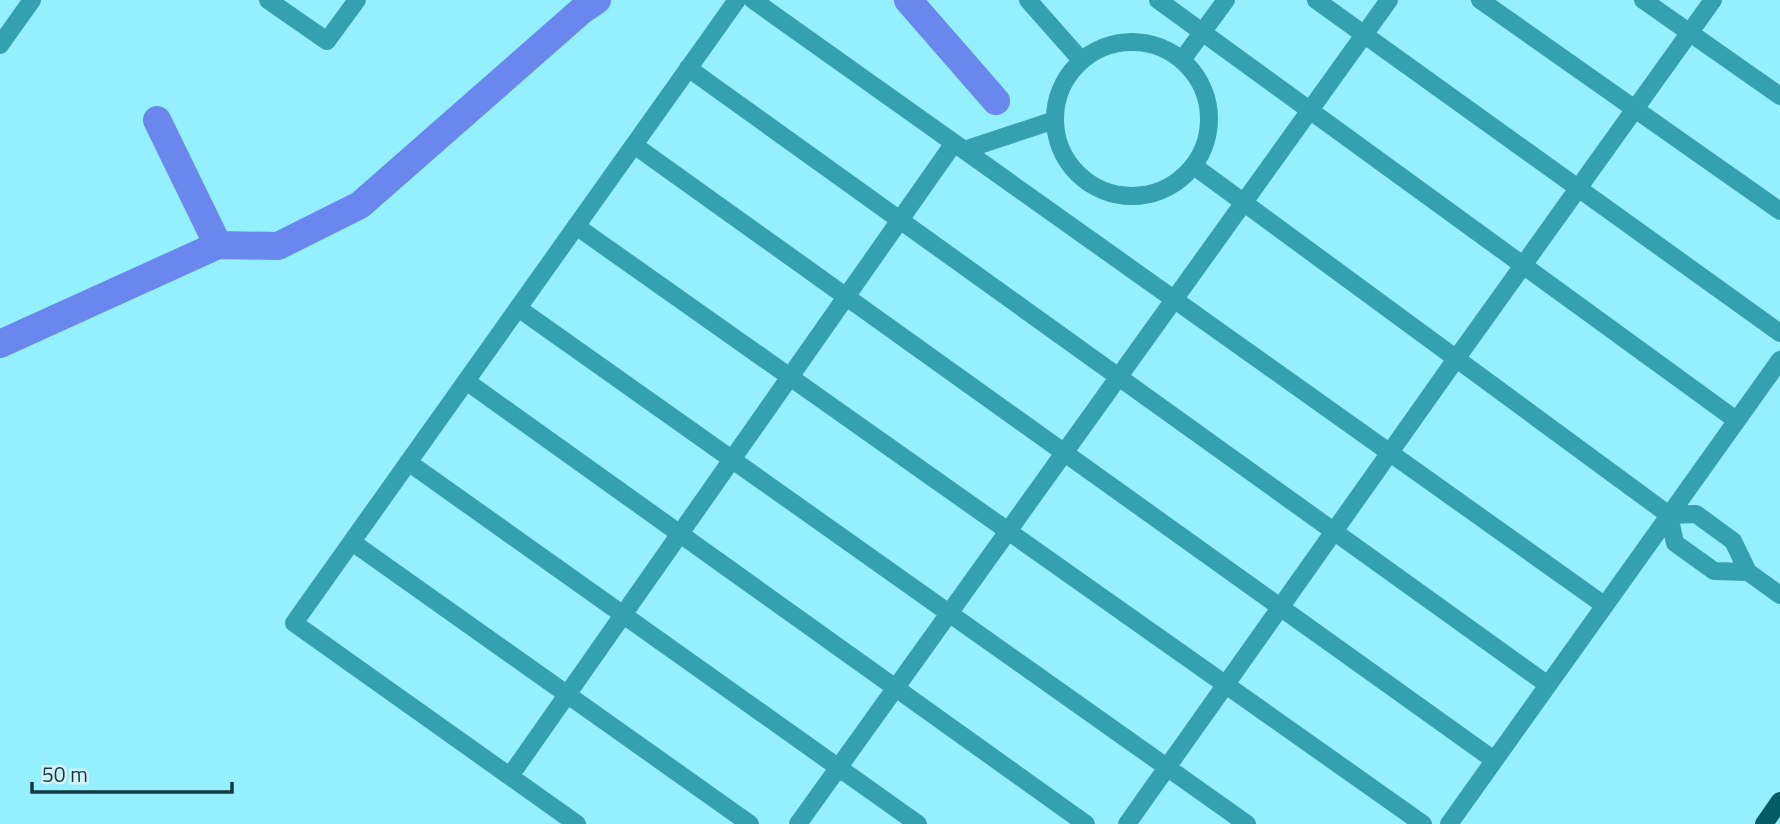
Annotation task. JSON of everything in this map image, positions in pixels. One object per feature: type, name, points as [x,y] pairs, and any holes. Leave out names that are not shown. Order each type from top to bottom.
[{"type":"main road","points":[[1764,824],[1780,801]]},
{"type":"lane","points":[[0,45],[32,0]]},
{"type":"lane","points":[[268,0],[327,41],[357,0]]},
{"type":"lane","points":[[577,824],[294,623],[737,0]]},
{"type":"lane","points":[[753,0],[1604,605]]},
{"type":"lane","points":[[1028,0],[1082,60]]},
{"type":"lane","points":[[1158,0],[1736,421]]},
{"type":"lane","points":[[1182,61],[1226,0]]},
{"type":"lane","points":[[1317,0],[1780,333]]},
{"type":"lane","points":[[798,824],[1389,0]]},
{"type":"lane","points":[[1480,0],[1780,211]]},
{"type":"lane","points":[[1643,0],[1780,96]]},
{"type":"lane","points":[[1127,824],[1713,0]]},
{"type":"lane","points":[[1121,42],[1143,42],[1164,49],[1182,61],[1198,78],[1207,100],[1209,123],[1205,146],[1194,166],[1177,183],[1155,193],[1132,197],[1108,193],[1087,182],[1070,165],[1059,144],[1055,120],[1058,98],[1067,77],[1082,60],[1100,49],[1121,42]]},
{"type":"lane","points":[[688,68],[1548,685]]},
{"type":"lane","points":[[510,776],[900,220],[959,147],[1055,120]]},
{"type":"lane","points":[[634,145],[1494,760]]},
{"type":"lane","points":[[1194,166],[1668,515],[1696,514],[1733,541],[1748,572],[1780,595]]},
{"type":"lane","points":[[576,226],[1423,824]]},
{"type":"lane","points":[[518,307],[1247,824]]},
{"type":"lane","points":[[1449,824],[1780,359]]},
{"type":"lane","points":[[466,381],[1086,824]]},
{"type":"lane","points":[[408,462],[918,824]]},
{"type":"lane","points":[[1668,515],[1675,543],[1714,570],[1748,572]]},
{"type":"lane","points":[[352,542],[750,824]]},
{"type":"waterway","points":[[0,344],[218,245],[278,246],[360,205],[581,11],[597,0]]},
{"type":"waterway","points":[[908,0],[996,101]]},
{"type":"waterway","points":[[157,120],[218,245]]}]
